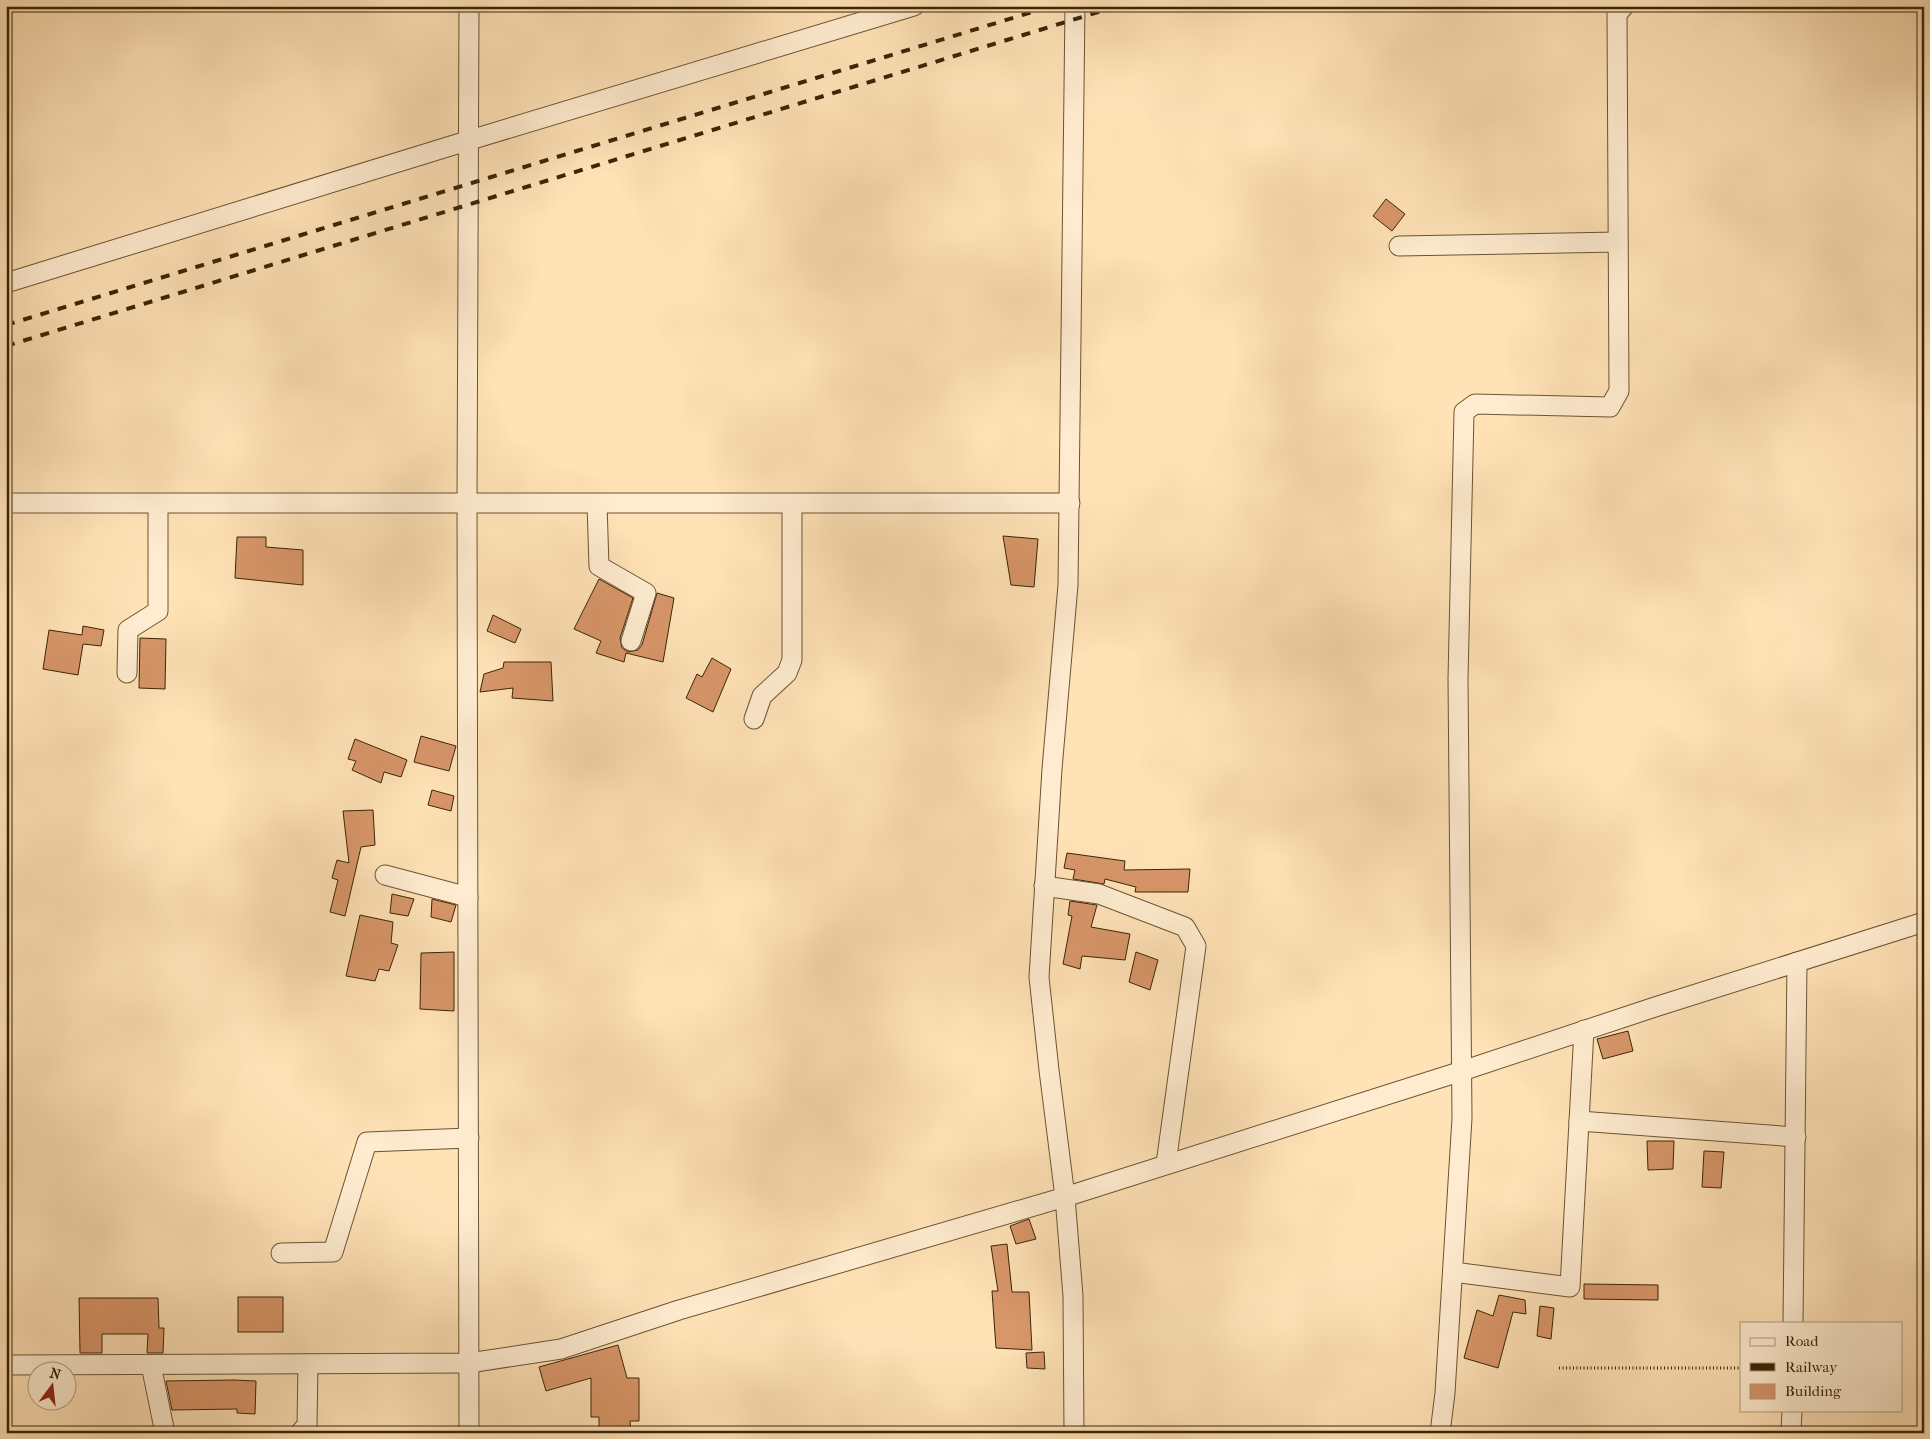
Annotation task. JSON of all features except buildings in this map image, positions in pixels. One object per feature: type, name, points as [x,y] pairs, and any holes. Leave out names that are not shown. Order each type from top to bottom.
[{"type":"street","points":[[469,6],[470,140],[467,504],[469,1433]]},
{"type":"street","points":[[6,283],[914,6]]},
{"type":"street","points":[[1074,1433],[1073,1296],[1065,1197],[1039,977],[1052,769],[1068,585],[1075,6]]},
{"type":"street","points":[[1440,1433],[1453,1272],[1462,1118],[1458,679],[1464,412],[1475,404],[1610,407],[1619,391],[1617,14],[1624,6]]},
{"type":"street","points":[[1399,246],[1618,242]]},
{"type":"street","points":[[6,503],[1070,503]]},
{"type":"street","points":[[128,673],[128,630],[158,611],[158,504]]},
{"type":"street","points":[[597,504],[598,566],[646,593],[631,641]]},
{"type":"street","points":[[754,719],[762,696],[787,672],[792,660],[792,504]]},
{"type":"street","points":[[385,875],[468,896]]},
{"type":"street","points":[[1044,886],[1099,894],[1185,927],[1196,946],[1166,1164]]},
{"type":"street","points":[[6,1365],[469,1363],[560,1349],[679,1310],[1065,1197],[1924,922]]},
{"type":"street","points":[[1793,1322],[1797,962]]},
{"type":"street","points":[[1453,1272],[1570,1287],[1584,1030]]},
{"type":"street","points":[[1578,1120],[1796,1136]]},
{"type":"street","points":[[281,1253],[333,1252],[367,1142],[468,1138]]},
{"type":"street","points":[[300,1433],[307,1425],[308,1364]]},
{"type":"street","points":[[151,1365],[165,1433]]},
{"type":"street","points":[[1791,1433],[1792,1412]]},
{"type":"path","points":[[1560,1368],[1740,1368]]},
{"type":"railway","points":[[6,325],[1052,6]]},
{"type":"railway","points":[[6,346],[1118,6]]}]
